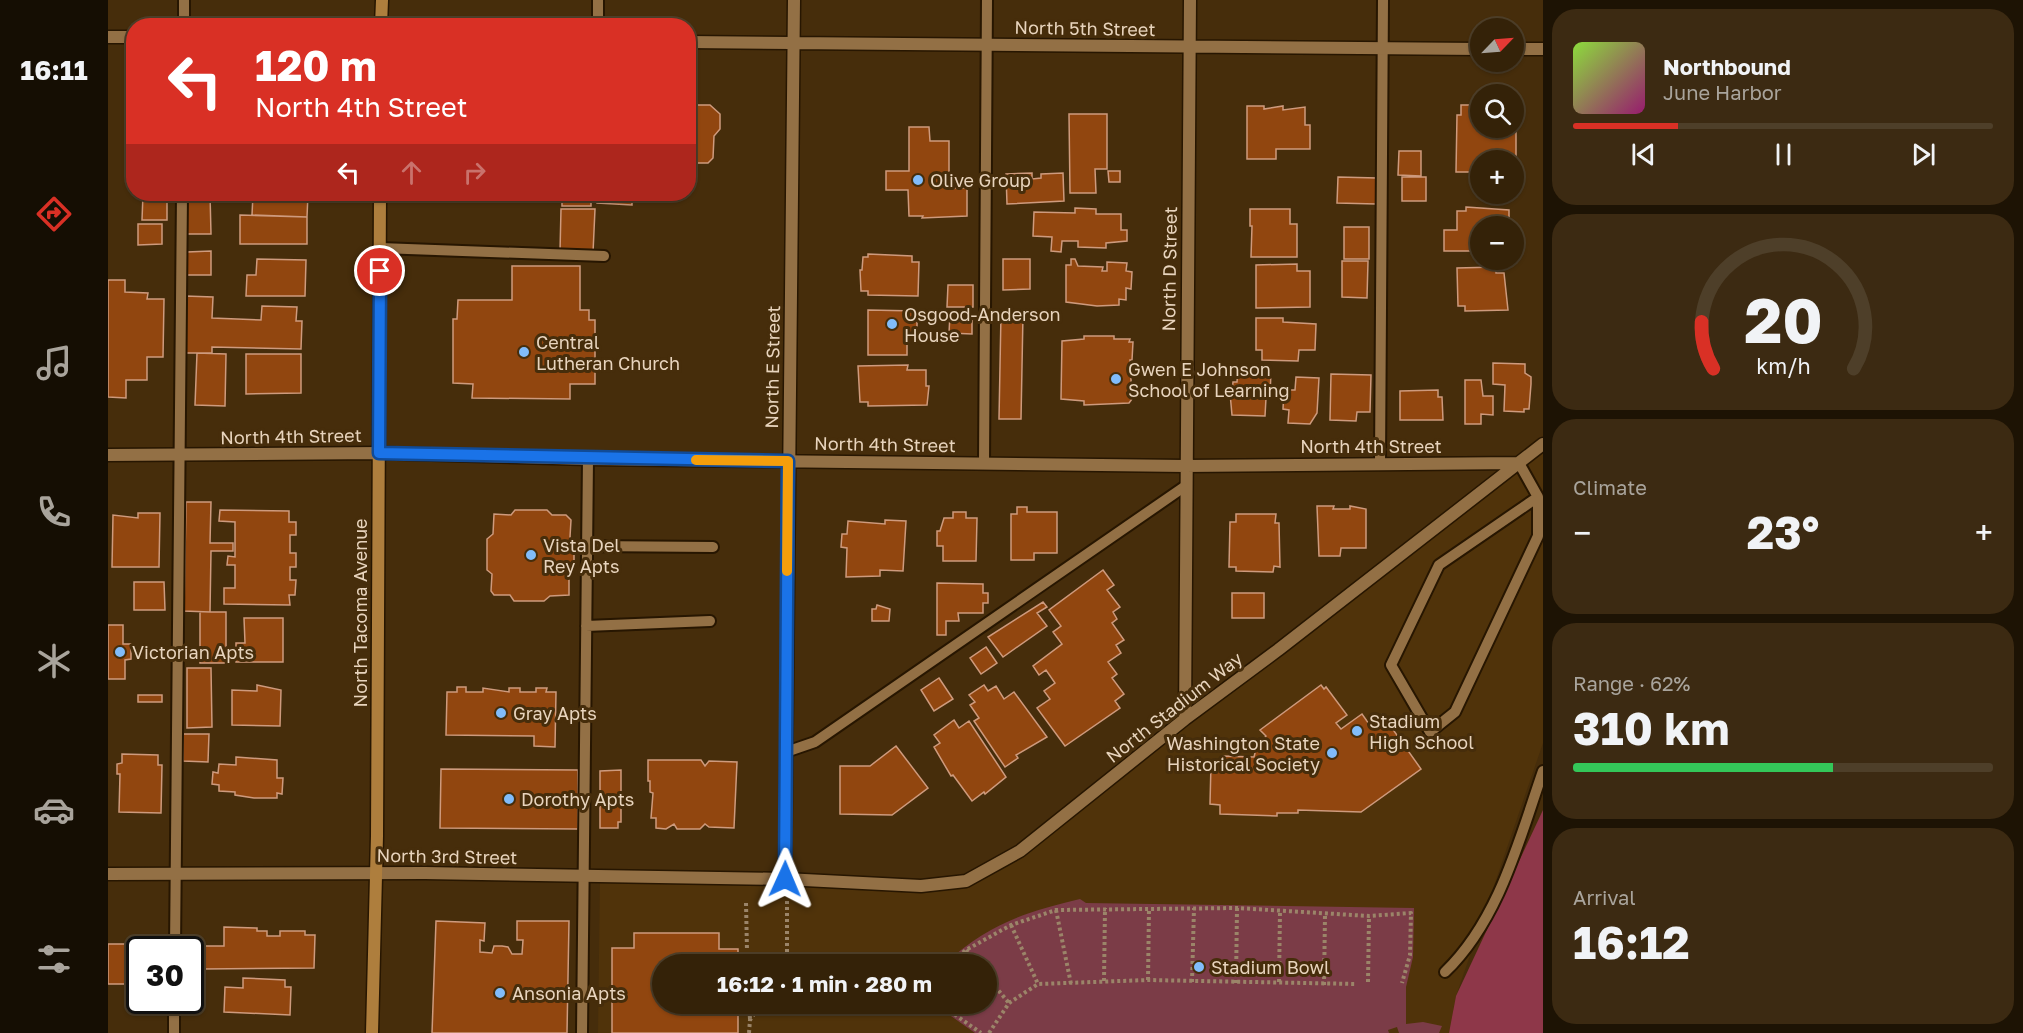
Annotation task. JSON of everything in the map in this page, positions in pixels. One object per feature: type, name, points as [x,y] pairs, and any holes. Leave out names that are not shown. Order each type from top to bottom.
[{"type":"street","points":[[381,18],[382,0]]},
{"type":"street","name":"North E Street","points":[[785,879],[794,0]]},
{"type":"street","name":"North D Street","points":[[1185,719],[1184,487],[1190,0]]},
{"type":"street","points":[[108,37],[126,37]]},
{"type":"street","name":"North 5th Street","points":[[696,42],[1470,49]]},
{"type":"street","points":[[1524,49],[1543,49]]},
{"type":"street","name":"North Tacoma Avenue","points":[[372,1033],[380,201]]},
{"type":"street","name":"North Stadium Way","points":[[785,879],[921,886],[966,882],[1020,851],[1185,719],[1278,650],[1543,444]]},
{"type":"street","name":"North 4th Street","points":[[108,454],[379,453],[588,459],[1185,466],[1518,463]]},
{"type":"street","name":"North 3rd Street","points":[[108,874],[374,873],[785,879]]},
{"type":"lane","points":[[184,0],[184,18]]},
{"type":"lane","points":[[598,0],[598,18]]},
{"type":"lane","points":[[984,463],[987,0]]},
{"type":"lane","points":[[1380,463],[1383,0]]},
{"type":"lane","points":[[175,936],[182,201]]},
{"type":"lane","points":[[380,248],[604,256]]},
{"type":"lane","points":[[582,1033],[588,459]]},
{"type":"lane","points":[[1518,463],[1538,497],[1538,536],[1455,712],[1430,732],[1391,665],[1439,565],[1538,497]]},
{"type":"lane","points":[[786,752],[815,742],[1184,487]]},
{"type":"lane","points":[[587,546],[713,547]]},
{"type":"lane","points":[[586,626],[710,621]]},
{"type":"lane","points":[[1445,972],[1465,953],[1493,906],[1543,771]]},
{"type":"lane","points":[[174,1014],[174,1033]]},
{"type":"path","points":[[787,901],[787,954]]},
{"type":"path","points":[[746,903],[747,951]]},
{"type":"path","points":[[1104,981],[1105,908]]},
{"type":"path","points":[[1148,980],[1149,908]]},
{"type":"path","points":[[1192,982],[1194,908]]},
{"type":"path","points":[[1236,983],[1237,908]]},
{"type":"path","points":[[961,954],[1011,925],[1056,910],[1237,908],[1325,915],[1369,916],[1411,913],[1410,955],[1402,983]]},
{"type":"path","points":[[1056,910],[1071,984]]},
{"type":"path","points":[[1280,911],[1280,982]]},
{"type":"path","points":[[1324,985],[1325,915]]},
{"type":"path","points":[[1368,982],[1369,916]]},
{"type":"path","points":[[1011,925],[1038,984]]},
{"type":"path","points":[[966,950],[969,954]]},
{"type":"path","points":[[989,1033],[1009,1003],[1038,984],[1148,980],[1356,984]]},
{"type":"path","points":[[997,988],[1009,1003]]},
{"type":"path","points":[[749,1033],[750,1014]]},
{"type":"path","points":[[750,1020],[754,1014]]},
{"type":"path","points":[[954,1014],[981,1033]]},
{"type":"shaded area","name":"Stadium High School","points":[[1543,444],[1543,743],[1456,996],[1449,1033],[598,1033],[600,877],[921,886],[992,869]]},
{"type":"shaded area","points":[[1543,810],[1543,1033],[1449,1033],[1456,996]]},
{"type":"shaded area","name":"Stadium Bowl","points":[[1080,899],[1086,903],[1414,908],[1413,957],[1406,987],[1406,1024],[1423,1022],[1442,1026],[1439,1033],[1399,1033],[1397,1027],[1388,1030],[1389,1033],[975,1033],[948,1014],[997,1014],[997,954],[956,954],[992,930],[1041,909]]},
{"type":"building","points":[[696,105],[710,105],[720,114],[720,129],[714,136],[713,158],[708,163],[696,163]]},
{"type":"building","points":[[1461,105],[1470,105],[1470,138],[1516,138],[1516,150],[1470,150],[1470,172],[1456,172],[1457,115],[1461,115]]},
{"type":"building","points":[[1247,106],[1264,106],[1264,109],[1283,106],[1283,110],[1305,107],[1305,125],[1310,125],[1310,149],[1276,149],[1276,159],[1247,159]]},
{"type":"building","points":[[1069,114],[1107,114],[1107,169],[1095,169],[1096,193],[1070,193]]},
{"type":"building","name":"Olive Group","points":[[909,127],[929,127],[930,141],[949,141],[949,188],[967,188],[967,216],[922,218],[923,216],[909,216],[908,190],[886,190],[886,171],[909,171]]},
{"type":"building","points":[[1399,151],[1421,151],[1421,176],[1398,175]]},
{"type":"building","points":[[1108,171],[1120,171],[1120,182],[1109,182]]},
{"type":"building","points":[[1032,173],[1032,179],[1041,178],[1041,174],[1063,173],[1064,201],[1007,204],[1006,174]]},
{"type":"building","points":[[1338,177],[1377,178],[1376,204],[1337,203]]},
{"type":"building","points":[[1402,177],[1426,177],[1426,201],[1402,201]]},
{"type":"building","points":[[143,201],[167,201],[167,220],[142,220]]},
{"type":"building","points":[[186,201],[210,201],[211,234],[187,234]]},
{"type":"building","points":[[253,201],[308,201],[307,217],[252,215]]},
{"type":"building","points":[[562,201],[591,201],[591,206],[562,206]]},
{"type":"building","points":[[597,201],[632,201],[632,205],[597,203]]},
{"type":"building","points":[[1466,207],[1509,210],[1509,216],[1470,216],[1470,251],[1444,251],[1444,230],[1457,230],[1457,211],[1466,211]]},
{"type":"building","points":[[1075,208],[1096,209],[1096,214],[1121,214],[1121,230],[1127,230],[1127,241],[1106,243],[1106,248],[1078,247],[1078,241],[1062,241],[1061,252],[1051,251],[1052,237],[1033,236],[1034,212],[1075,213]]},
{"type":"building","points":[[561,209],[595,209],[593,253],[560,252]]},
{"type":"building","points":[[1250,209],[1290,209],[1290,224],[1297,224],[1297,257],[1251,257]]},
{"type":"building","points":[[240,215],[307,217],[307,244],[240,244]]},
{"type":"building","points":[[138,224],[162,224],[162,244],[138,245]]},
{"type":"building","points":[[1344,227],[1369,227],[1369,259],[1344,259]]},
{"type":"building","points":[[211,251],[211,275],[187,275],[187,252]]},
{"type":"building","points":[[868,254],[912,256],[912,262],[919,262],[918,296],[868,295],[868,291],[861,291],[860,270],[862,270],[863,257],[868,257]]},
{"type":"building","points":[[257,259],[306,260],[305,296],[246,296],[247,275],[256,275]]},
{"type":"building","points":[[1003,259],[1030,259],[1030,289],[1003,290]]},
{"type":"building","points":[[1071,259],[1075,259],[1078,266],[1103,267],[1102,271],[1107,271],[1107,262],[1127,263],[1126,271],[1132,272],[1131,289],[1126,288],[1126,300],[1119,299],[1119,305],[1097,306],[1066,302],[1066,265],[1071,265]]},
{"type":"building","points":[[1342,261],[1368,261],[1367,298],[1342,297]]},
{"type":"building","points":[[1297,264],[1297,271],[1310,271],[1310,307],[1256,308],[1256,265]]},
{"type":"building","name":"Central Lutheran Church","points":[[512,266],[580,266],[580,310],[589,310],[589,320],[595,320],[595,384],[570,384],[570,399],[472,398],[473,384],[453,383],[453,319],[457,319],[458,300],[512,300]]},
{"type":"building","points":[[1457,268],[1496,270],[1496,273],[1504,273],[1508,310],[1465,311],[1465,306],[1458,306]]},
{"type":"building","points":[[108,280],[125,280],[125,292],[148,293],[147,299],[164,299],[163,357],[147,357],[147,380],[126,380],[126,398],[108,397]]},
{"type":"building","points":[[948,285],[973,285],[973,307],[947,307]]},
{"type":"building","points":[[185,296],[213,297],[212,318],[261,320],[262,306],[297,307],[296,321],[302,321],[301,349],[212,347],[212,353],[184,353]]},
{"type":"building","name":"Osgood-Anderson House","points":[[868,310],[917,311],[917,338],[907,338],[907,355],[868,355]]},
{"type":"building","points":[[950,314],[972,315],[972,334],[949,333]]},
{"type":"building","points":[[1001,314],[1023,314],[1021,419],[999,419]]},
{"type":"building","points":[[1256,318],[1283,318],[1283,322],[1316,324],[1315,350],[1299,350],[1298,361],[1262,360],[1262,350],[1256,350]]},
{"type":"building","points":[[1084,336],[1114,336],[1114,339],[1130,339],[1129,342],[1133,342],[1132,360],[1130,360],[1132,399],[1129,403],[1084,405],[1084,401],[1061,399],[1062,341],[1084,339]]},
{"type":"building","points":[[197,353],[226,354],[225,406],[195,405]]},
{"type":"building","points":[[246,354],[301,354],[301,393],[246,394]]},
{"type":"building","points":[[1493,363],[1525,364],[1525,373],[1531,377],[1529,409],[1524,409],[1524,412],[1504,411],[1505,385],[1493,384]]},
{"type":"building","points":[[908,365],[907,370],[926,370],[926,386],[929,386],[927,405],[868,406],[868,402],[860,402],[858,366]]},
{"type":"building","points":[[1238,369],[1271,370],[1270,398],[1266,398],[1265,416],[1232,415],[1230,393],[1232,393],[1233,382],[1237,382]]},
{"type":"building","points":[[1331,374],[1371,375],[1370,412],[1357,412],[1356,421],[1330,420]]},
{"type":"building","points":[[1296,377],[1319,378],[1317,413],[1310,424],[1288,423],[1289,410],[1283,409],[1284,390],[1295,390]]},
{"type":"building","points":[[1465,380],[1481,380],[1483,396],[1493,396],[1493,415],[1481,414],[1481,424],[1465,424]]},
{"type":"building","points":[[1438,390],[1438,397],[1442,397],[1443,420],[1400,420],[1400,391]]},
{"type":"building","points":[[186,502],[211,502],[210,543],[233,543],[233,551],[211,551],[210,612],[184,611]]},
{"type":"building","points":[[1317,506],[1350,509],[1350,506],[1366,509],[1366,548],[1341,548],[1340,556],[1319,556]]},
{"type":"building","points":[[1017,507],[1027,507],[1027,512],[1057,512],[1057,553],[1034,553],[1034,560],[1011,560],[1011,514],[1017,514]]},
{"type":"building","points":[[220,510],[289,511],[289,522],[296,522],[296,535],[290,535],[290,553],[296,553],[296,567],[290,567],[290,580],[296,580],[295,595],[289,595],[290,605],[224,604],[224,588],[235,588],[235,565],[227,565],[228,556],[235,557],[235,522],[219,521]]},
{"type":"building","name":"Vista Del Rey Apts","points":[[515,510],[547,510],[552,515],[566,515],[571,520],[570,537],[574,541],[574,570],[569,576],[569,595],[550,596],[544,601],[514,601],[510,595],[494,595],[491,591],[492,574],[487,570],[487,539],[493,534],[494,514],[511,515]]},
{"type":"building","points":[[953,512],[966,512],[966,518],[977,518],[976,561],[943,561],[943,546],[937,546],[937,531],[940,531],[944,518],[953,518]]},
{"type":"building","points":[[138,513],[160,513],[159,567],[112,567],[113,515],[138,518]]},
{"type":"building","points":[[1236,514],[1276,514],[1275,523],[1279,523],[1280,567],[1274,566],[1273,572],[1236,571],[1236,567],[1229,567],[1230,522],[1236,522]]},
{"type":"building","points":[[885,520],[906,521],[903,571],[880,570],[880,576],[846,577],[847,548],[841,547],[842,534],[847,534],[848,521],[885,524]]},
{"type":"building","points":[[1103,570],[1114,585],[1107,590],[1120,607],[1113,612],[1117,619],[1112,623],[1124,640],[1116,645],[1121,653],[1108,662],[1117,674],[1112,678],[1124,694],[1115,701],[1120,708],[1065,746],[1037,708],[1050,699],[1044,691],[1055,683],[1046,670],[1039,675],[1033,666],[1062,644],[1053,632],[1061,626],[1049,610]]},
{"type":"building","points":[[134,582],[164,582],[165,610],[134,610]]},
{"type":"building","points":[[937,583],[983,584],[983,593],[988,593],[988,603],[983,603],[983,613],[958,613],[959,621],[946,621],[946,635],[937,635]]},
{"type":"building","points":[[1232,593],[1264,593],[1264,618],[1232,618]]},
{"type":"building","points":[[1043,602],[1047,607],[1037,613],[1047,626],[1003,657],[988,637]]},
{"type":"building","points":[[877,605],[890,609],[889,621],[872,621],[872,609],[876,609]]},
{"type":"building","points":[[200,612],[226,612],[226,663],[200,663]]},
{"type":"building","points":[[244,618],[283,618],[283,662],[236,662],[236,643],[245,643]]},
{"type":"building","name":"Victorian Apts","points":[[108,625],[123,625],[123,644],[131,644],[131,659],[125,660],[125,679],[108,679]]},
{"type":"building","points":[[986,647],[997,663],[981,674],[970,658]]},
{"type":"building","points":[[187,668],[211,668],[212,727],[187,728]]},
{"type":"building","points":[[939,678],[953,699],[934,711],[921,690]]},
{"type":"building","points":[[257,685],[281,690],[280,726],[232,725],[232,690],[257,691]]},
{"type":"building","points":[[984,685],[988,691],[996,686],[1004,699],[1014,692],[1047,737],[1016,755],[1018,758],[1005,767],[974,721],[979,718],[970,705],[975,702],[969,695]]},
{"type":"building","name":"Washington State Historical Society","points":[[1321,685],[1324,689],[1326,687],[1347,715],[1336,723],[1341,729],[1362,714],[1369,724],[1382,714],[1421,769],[1361,812],[1298,810],[1298,813],[1277,813],[1277,816],[1220,814],[1220,805],[1210,804],[1211,764],[1222,764],[1223,756],[1254,757],[1256,749],[1266,736],[1260,730]]},
{"type":"building","name":"Gray Apts","points":[[457,687],[466,687],[466,692],[483,692],[483,688],[509,692],[509,688],[520,688],[520,692],[536,692],[536,688],[547,688],[546,692],[556,692],[555,747],[534,746],[534,736],[446,735],[447,692],[457,692]]},
{"type":"building","points":[[138,695],[162,695],[162,702],[138,702]]},
{"type":"building","points":[[954,720],[959,728],[969,721],[1006,777],[972,801],[953,775],[951,776],[934,747],[940,743],[934,735]]},
{"type":"building","points":[[183,734],[209,734],[208,762],[183,761]]},
{"type":"building","points":[[896,746],[928,788],[892,815],[840,814],[840,766],[870,766]]},
{"type":"building","points":[[122,754],[158,755],[158,765],[162,765],[161,813],[119,812],[120,774],[117,774],[117,764],[122,763]]},
{"type":"building","points":[[236,757],[277,760],[277,778],[283,778],[282,794],[277,793],[277,798],[254,798],[235,795],[235,792],[219,791],[219,785],[212,784],[213,772],[218,773],[219,764],[236,765]]},
{"type":"building","points":[[648,760],[701,760],[705,766],[709,761],[737,762],[734,828],[709,827],[705,824],[700,829],[677,829],[674,824],[666,829],[656,828],[656,818],[651,818],[653,793],[650,792],[650,781],[648,781]]},
{"type":"building","name":"Dorothy Apts","points":[[441,769],[578,770],[578,829],[440,828]]},
{"type":"building","points":[[621,770],[621,822],[618,822],[618,828],[600,828],[600,771]]},
{"type":"building","name":"Ansonia Apts","points":[[436,921],[485,923],[484,941],[480,940],[480,952],[492,953],[494,946],[502,946],[508,947],[512,954],[522,954],[523,940],[517,940],[517,921],[569,921],[567,1033],[432,1033]]},
{"type":"building","points":[[224,927],[257,928],[257,931],[267,931],[267,936],[280,936],[280,931],[305,931],[305,935],[315,935],[314,968],[204,969],[204,946],[224,946]]},
{"type":"building","points":[[634,933],[719,933],[719,949],[738,949],[738,954],[652,954],[652,1014],[738,1014],[738,1033],[612,1033],[612,948],[634,948]]},
{"type":"building","points":[[108,944],[126,944],[126,984],[108,984]]},
{"type":"building","points":[[243,978],[285,980],[285,987],[291,987],[290,1015],[224,1012],[225,987],[243,988]]},
{"type":"slow traffic","points":[[696,460],[788,461],[787,571]]},
{"type":"place","name":"Olive Group","points":[[918,180]]},
{"type":"place","name":"Osgood-Anderson House","points":[[892,324]]},
{"type":"place","name":"Central Lutheran Church","points":[[524,352]]},
{"type":"place","name":"Gwen E Johnson School of Learning","points":[[1116,379]]},
{"type":"place","name":"Vista Del Rey Apts","points":[[531,555]]},
{"type":"place","name":"Victorian Apts","points":[[120,652]]},
{"type":"place","name":"Gray Apts","points":[[501,713]]},
{"type":"place","name":"Stadium High School","points":[[1357,731]]},
{"type":"place","name":"Washington State Historical Society","points":[[1332,753]]},
{"type":"place","name":"Dorothy Apts","points":[[509,799]]},
{"type":"place","name":"Stadium Bowl","points":[[1199,967]]},
{"type":"place","name":"Ansonia Apts","points":[[500,993]]},
{"type":"route","points":[[380,271],[379,453],[588,459],[788,461],[785,879]]}]
